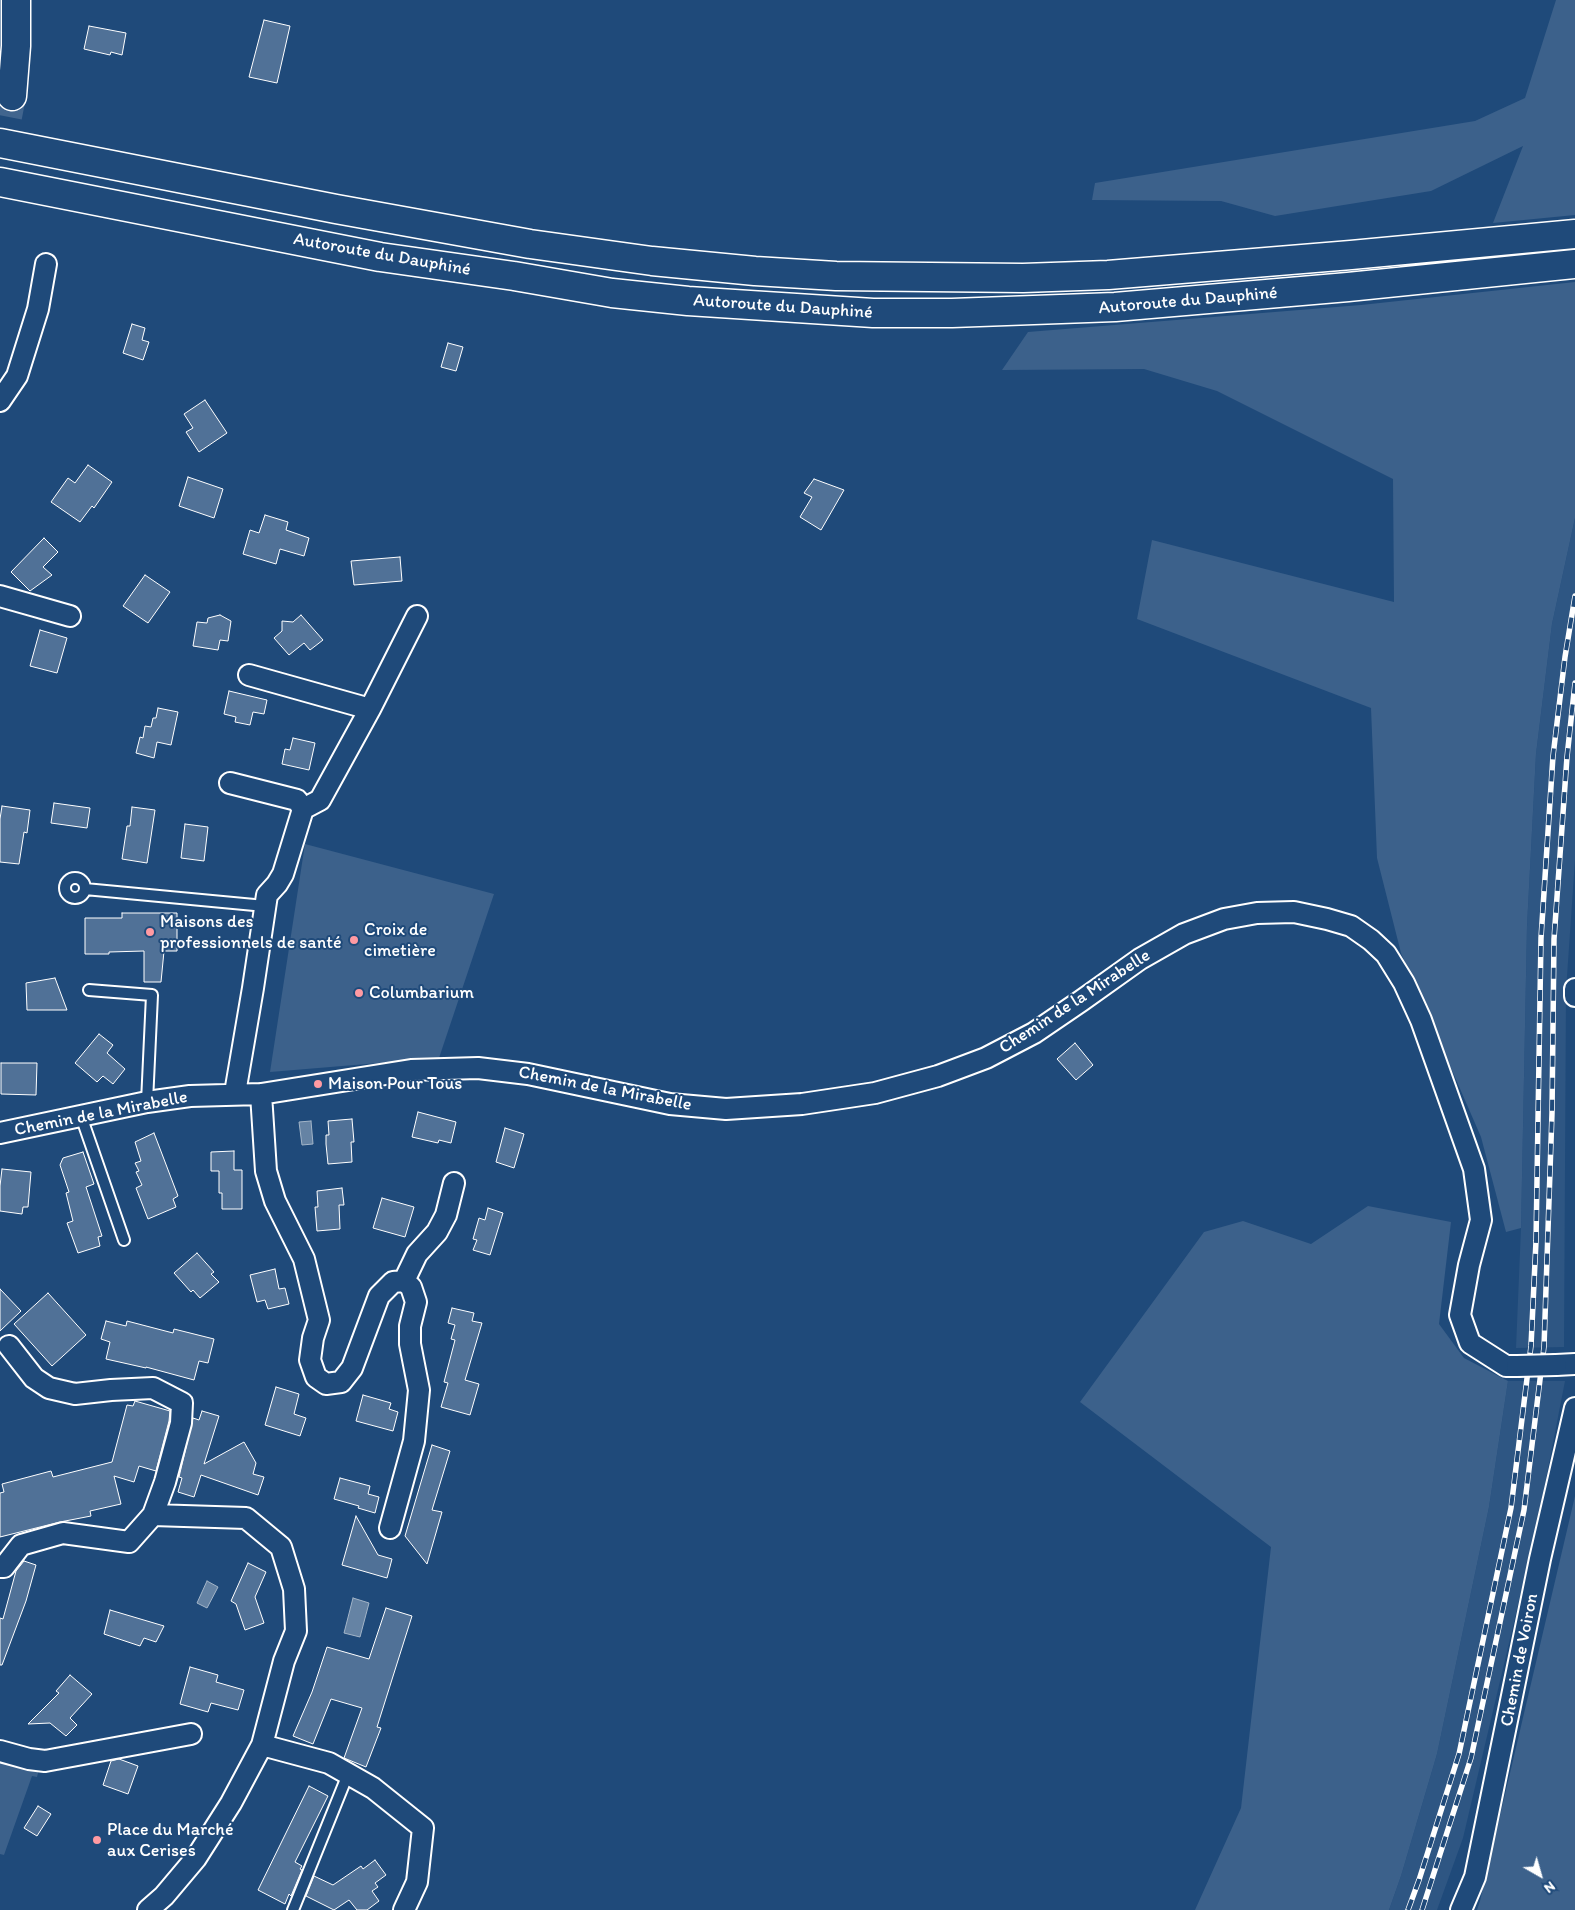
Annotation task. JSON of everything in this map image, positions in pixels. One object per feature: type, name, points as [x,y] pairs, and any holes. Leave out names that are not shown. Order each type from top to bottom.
[{"type":"main road","points":[[12,96],[16,46],[16,0]]},
{"type":"main road","name":"Autoroute du Dauphiné","points":[[0,143],[336,209],[530,244],[652,261],[836,276],[1023,278],[1108,275],[1575,234]]},
{"type":"main road","name":"Autoroute du Dauphiné","points":[[0,182],[380,257],[514,276],[612,293],[688,302],[872,314],[952,314],[1115,307],[1358,286],[1575,264]]},
{"type":"street","points":[[0,401],[17,376],[38,309],[46,264]]},
{"type":"street","points":[[0,596],[70,616]]},
{"type":"street","points":[[235,1093],[267,895],[283,874],[303,808],[320,800],[370,709],[417,616]]},
{"type":"street","points":[[249,675],[370,709]]},
{"type":"street","points":[[230,784],[297,800],[303,808]]},
{"type":"street","name":"Chemin de la Mirabelle","points":[[0,1133],[146,1102],[190,1096],[235,1093],[261,1094],[411,1070],[478,1068],[528,1074],[670,1104],[726,1109],[802,1104],[875,1093],[938,1076],[986,1058],[1034,1033],[1140,959],[1184,934],[1224,920],[1257,913],[1294,912],[1351,926],[1372,940],[1386,954],[1404,983],[1421,1020],[1474,1169],[1481,1220],[1469,1265],[1460,1315],[1470,1343],[1506,1366],[1565,1364]]},
{"type":"street","points":[[1575,989],[1575,996]]},
{"type":"street","points":[[261,1094],[266,1170],[275,1202],[304,1259],[319,1320],[313,1338],[310,1360],[316,1377],[326,1384],[341,1382],[352,1368],[379,1296],[393,1282],[404,1281]]},
{"type":"street","points":[[404,1281],[417,1254],[437,1232],[446,1215],[454,1183]]},
{"type":"street","points":[[390,1528],[414,1441],[419,1390],[410,1344],[410,1326],[416,1302],[410,1287],[404,1281]]},
{"type":"street","points":[[0,1567],[4,1566],[21,1545],[63,1533],[129,1542],[153,1516],[165,1482],[181,1423],[182,1404],[153,1388],[76,1394],[49,1388],[34,1378],[10,1346]]},
{"type":"street","name":"Chemin de Voiron","points":[[1461,1910],[1476,1877],[1540,1559],[1575,1408]]},
{"type":"street","points":[[148,1910],[164,1896],[196,1858],[231,1803],[262,1745],[284,1661],[296,1631],[294,1589],[281,1547],[246,1518],[153,1516]]},
{"type":"street","points":[[0,1751],[29,1759],[45,1761],[190,1734]]},
{"type":"street","points":[[262,1745],[329,1763],[372,1788],[424,1828],[417,1882],[404,1910]]},
{"type":"lane","points":[[85,888],[265,906]]},
{"type":"lane","points":[[89,990],[152,995],[146,1102]]},
{"type":"lane","points":[[80,1116],[124,1240]]},
{"type":"lane","points":[[293,1910],[348,1774]]},
{"type":"shaded area","points":[[1556,0],[1575,0],[1575,215],[1493,223],[1523,146],[1431,191],[1275,216],[1221,201],[1092,200],[1095,183],[1475,121],[1525,98]]},
{"type":"shaded area","points":[[1575,282],[1575,518],[1552,624],[1536,754],[1527,926],[1521,1228],[1506,1232],[1481,1137],[1401,953],[1377,858],[1371,708],[1137,619],[1152,540],[1394,602],[1393,479],[1217,391],[1144,369],[1002,370],[1028,332],[1361,305]]},
{"type":"shaded area","points":[[1575,518],[1575,860],[1566,991],[1564,1347],[1516,1348],[1521,1228],[1527,926],[1536,754],[1552,624]]},
{"type":"shaded area","points":[[305,844],[494,894],[439,1058],[270,1072]]},
{"type":"shaded area","points":[[311,1121],[313,1144],[302,1145],[299,1122]]},
{"type":"shaded area","points":[[1368,1206],[1451,1222],[1439,1324],[1464,1358],[1508,1381],[1489,1507],[1437,1754],[1389,1910],[1195,1910],[1241,1808],[1271,1547],[1080,1402],[1204,1232],[1243,1221],[1311,1244]]},
{"type":"shaded area","points":[[1508,1381],[1565,1381],[1538,1520],[1463,1838],[1437,1910],[1389,1910],[1437,1754],[1489,1507]]},
{"type":"shaded area","points":[[1575,1496],[1575,1910],[1477,1910],[1480,1901]]},
{"type":"shaded area","points":[[207,1581],[218,1587],[207,1608],[197,1603]]},
{"type":"shaded area","points":[[353,1598],[369,1603],[360,1637],[344,1633]]},
{"type":"shaded area","points":[[0,1758],[39,1769],[37,1777],[32,1776],[4,1855],[0,1854]]},
{"type":"building","points":[[264,20],[290,26],[277,83],[249,77]]},
{"type":"building","points":[[89,26],[126,33],[122,55],[111,52],[110,55],[84,49]]},
{"type":"building","points":[[132,324],[145,328],[142,340],[149,342],[143,360],[123,353]]},
{"type":"building","points":[[448,343],[463,347],[456,371],[441,367]]},
{"type":"building","points":[[205,400],[227,433],[199,452],[186,432],[193,428],[184,414]]},
{"type":"building","points":[[88,465],[112,482],[94,508],[92,506],[80,522],[51,502],[68,478],[75,483]]},
{"type":"building","points":[[188,477],[223,489],[214,518],[179,506]]},
{"type":"building","points":[[814,479],[844,490],[821,530],[800,517],[812,497],[804,493]]},
{"type":"building","points":[[265,515],[288,522],[286,530],[309,538],[304,556],[280,549],[276,564],[243,554],[250,530],[259,533]]},
{"type":"building","points":[[44,538],[58,552],[43,567],[52,575],[30,591],[11,572]]},
{"type":"building","points":[[400,557],[402,581],[354,585],[351,561]]},
{"type":"building","points":[[145,575],[170,592],[148,623],[123,606]]},
{"type":"building","points":[[220,615],[231,621],[228,641],[220,640],[218,650],[193,646],[197,622],[207,623],[208,618]]},
{"type":"building","points":[[301,615],[323,640],[310,650],[304,643],[289,655],[274,638],[282,631],[282,621],[293,622]]},
{"type":"building","points":[[40,630],[67,638],[57,673],[30,666]]},
{"type":"building","points":[[229,691],[267,700],[264,714],[253,712],[250,725],[235,722],[236,717],[224,714]]},
{"type":"building","points":[[158,708],[178,712],[171,745],[157,742],[154,758],[136,753],[140,737],[143,738],[145,726],[151,727],[153,718],[156,718]]},
{"type":"building","points":[[293,738],[315,743],[309,770],[282,764],[285,749],[290,750]]},
{"type":"building","points":[[54,803],[90,808],[87,828],[51,823]]},
{"type":"building","points":[[2,806],[30,810],[27,833],[24,832],[19,864],[0,862],[0,819]]},
{"type":"building","points":[[132,807],[155,810],[147,863],[122,859],[127,826],[130,826]]},
{"type":"building","points":[[185,824],[208,827],[204,861],[181,858]]},
{"type":"building","points":[[122,913],[177,913],[177,951],[164,951],[161,982],[144,982],[144,951],[85,954],[85,918],[122,918]]},
{"type":"building","points":[[55,978],[67,1010],[27,1010],[26,983]]},
{"type":"building","points":[[99,1034],[113,1045],[107,1053],[125,1069],[113,1084],[103,1076],[97,1082],[75,1063]]},
{"type":"building","points":[[1075,1043],[1093,1065],[1076,1080],[1057,1059]]},
{"type":"building","points":[[1,1063],[37,1063],[36,1095],[1,1094]]},
{"type":"building","points":[[418,1112],[456,1122],[451,1143],[439,1140],[438,1143],[412,1137]]},
{"type":"building","points":[[352,1119],[354,1142],[351,1142],[352,1162],[328,1164],[326,1135],[329,1135],[328,1121]]},
{"type":"building","points":[[505,1128],[524,1134],[514,1168],[496,1162]]},
{"type":"building","points":[[154,1133],[178,1196],[173,1199],[176,1207],[148,1219],[136,1188],[142,1185],[136,1172],[139,1171],[135,1163],[141,1161],[135,1142]]},
{"type":"building","points":[[234,1151],[234,1170],[242,1170],[242,1209],[222,1209],[222,1193],[219,1193],[219,1171],[211,1171],[211,1152]]},
{"type":"building","points":[[83,1152],[94,1184],[86,1187],[102,1236],[98,1237],[100,1246],[78,1253],[67,1223],[73,1221],[66,1193],[69,1192],[60,1165],[63,1158]]},
{"type":"building","points":[[2,1169],[31,1172],[28,1207],[23,1207],[22,1214],[0,1211]]},
{"type":"building","points":[[342,1188],[344,1205],[339,1205],[340,1229],[317,1231],[315,1207],[318,1207],[317,1191]]},
{"type":"building","points":[[382,1198],[414,1207],[405,1237],[373,1228]]},
{"type":"building","points":[[488,1208],[503,1213],[490,1255],[473,1250],[477,1240],[473,1239],[479,1218],[485,1220]]},
{"type":"building","points":[[197,1253],[214,1272],[211,1274],[219,1282],[200,1298],[193,1290],[191,1292],[174,1273]]},
{"type":"building","points":[[275,1269],[279,1289],[285,1288],[289,1304],[268,1309],[265,1300],[257,1302],[250,1275]]},
{"type":"building","points":[[0,1289],[21,1311],[0,1331]]},
{"type":"building","points":[[48,1293],[86,1335],[52,1366],[14,1324]]},
{"type":"building","points":[[452,1308],[474,1313],[472,1321],[482,1323],[465,1380],[479,1384],[470,1415],[441,1407],[448,1383],[444,1382],[455,1340],[451,1339],[455,1325],[448,1323]]},
{"type":"building","points":[[106,1321],[126,1326],[127,1321],[173,1333],[174,1329],[214,1339],[208,1363],[199,1361],[194,1380],[146,1367],[106,1359],[110,1342],[101,1339]]},
{"type":"building","points":[[276,1387],[299,1394],[294,1414],[306,1418],[300,1436],[265,1425]]},
{"type":"building","points":[[363,1395],[391,1403],[389,1409],[398,1412],[393,1431],[356,1421]]},
{"type":"building","points":[[135,1401],[170,1411],[156,1471],[139,1466],[134,1482],[114,1476],[121,1504],[90,1511],[91,1516],[0,1537],[0,1493],[4,1492],[2,1484],[51,1471],[53,1477],[112,1462],[127,1405],[133,1406]]},
{"type":"building","points":[[202,1411],[219,1416],[204,1464],[244,1442],[256,1463],[253,1474],[264,1477],[258,1495],[201,1475],[194,1497],[178,1492],[182,1478],[179,1477],[193,1418],[199,1420]]},
{"type":"building","points":[[432,1445],[450,1451],[432,1510],[442,1512],[427,1564],[405,1536]]},
{"type":"building","points":[[340,1478],[370,1486],[368,1494],[379,1497],[375,1513],[334,1499]]},
{"type":"building","points":[[356,1516],[378,1555],[392,1559],[387,1578],[342,1565]]},
{"type":"building","points":[[24,1561],[36,1565],[26,1601],[2,1665],[0,1665],[0,1618],[3,1619],[16,1571]]},
{"type":"building","points":[[248,1563],[266,1572],[255,1597],[264,1623],[245,1630],[236,1604],[231,1601]]},
{"type":"building","points":[[386,1608],[412,1616],[377,1727],[381,1728],[366,1767],[344,1758],[362,1708],[331,1699],[313,1744],[293,1736],[312,1692],[327,1647],[369,1659]]},
{"type":"building","points":[[110,1610],[164,1626],[156,1642],[144,1638],[140,1646],[104,1634]]},
{"type":"building","points":[[190,1667],[218,1675],[216,1682],[244,1690],[238,1710],[211,1703],[208,1712],[180,1704]]},
{"type":"building","points":[[70,1675],[92,1694],[70,1718],[77,1725],[66,1736],[50,1723],[28,1724],[59,1693],[56,1691]]},
{"type":"building","points":[[119,1759],[138,1766],[128,1794],[103,1785],[111,1761]]},
{"type":"building","points":[[309,1786],[328,1796],[295,1862],[302,1866],[300,1869],[302,1870],[291,1896],[289,1894],[285,1904],[258,1890]]},
{"type":"building","points":[[38,1806],[51,1814],[37,1836],[24,1828]]},
{"type":"building","points":[[375,1860],[386,1875],[375,1883],[378,1887],[372,1891],[379,1901],[367,1910],[357,1910],[349,1900],[334,1910],[306,1896],[314,1876],[333,1885],[361,1866],[363,1869]]},
{"type":"tunnel","points":[[0,158],[12,96]]},
{"type":"railway","points":[[1408,1910],[1459,1754],[1511,1508],[1531,1346],[1536,1241],[1541,938],[1553,756],[1565,657],[1575,596]]},
{"type":"railway","points":[[1422,1910],[1471,1758],[1524,1510],[1544,1347],[1552,1113],[1554,939],[1567,757],[1575,683]]},
{"type":"place","name":"Maisons des professionnels de santé","points":[[150,932]]},
{"type":"place","name":"Croix de cimetière","points":[[354,940]]},
{"type":"place","name":"Columbarium","points":[[359,993]]},
{"type":"place","name":"Maison Pour Tous","points":[[318,1084]]},
{"type":"place","name":"Place du Marché aux Cerises","points":[[97,1840]]}]
